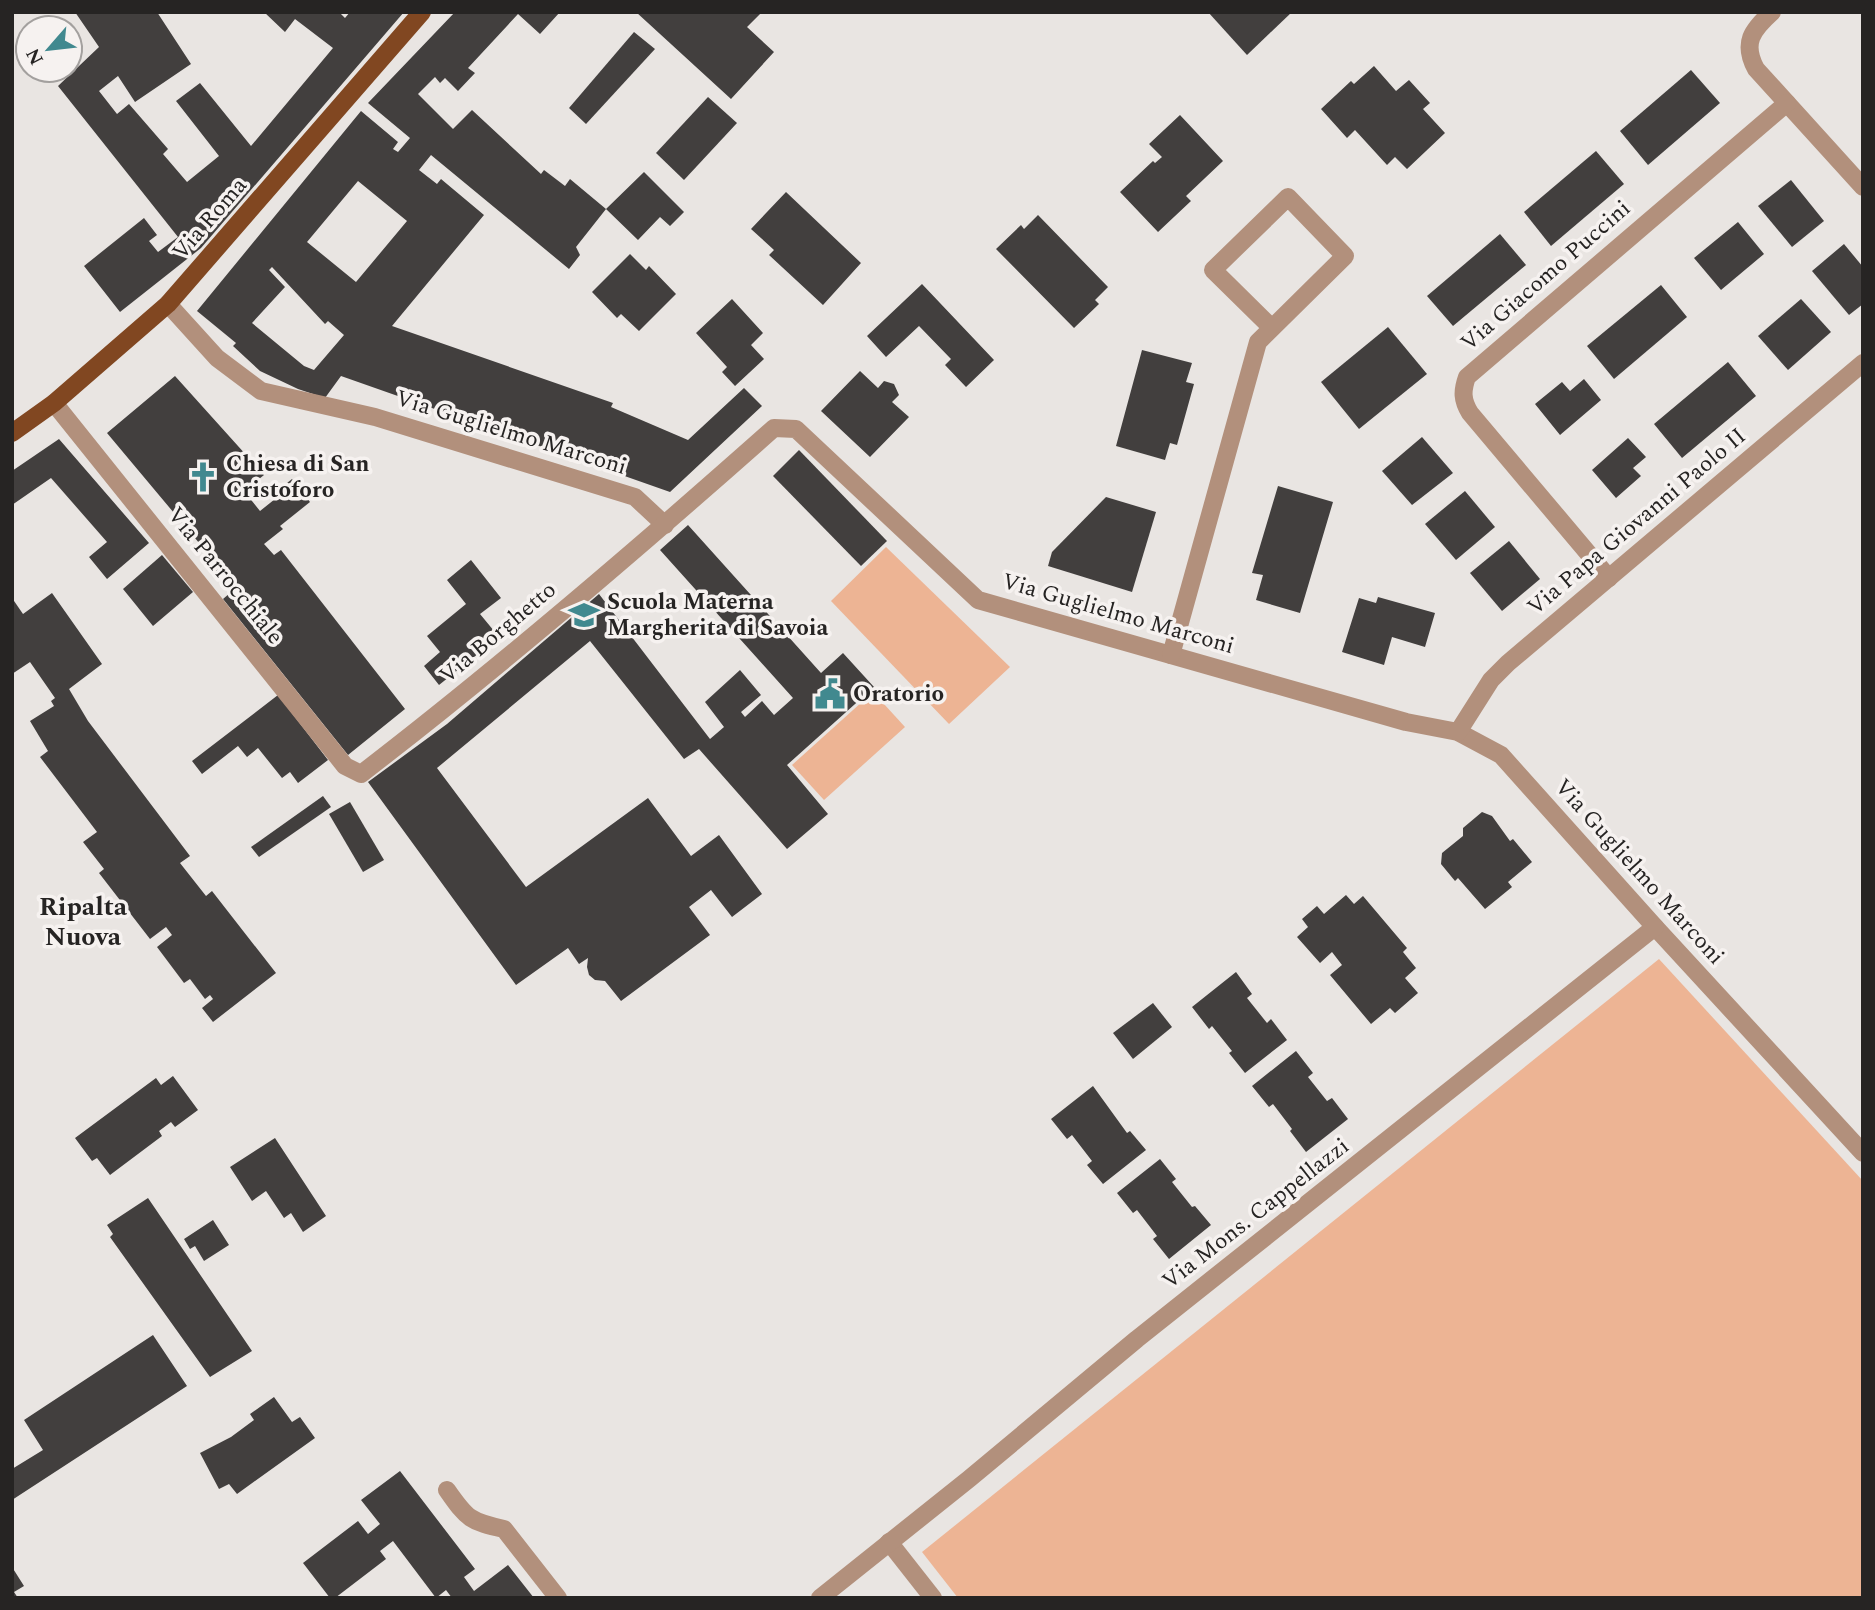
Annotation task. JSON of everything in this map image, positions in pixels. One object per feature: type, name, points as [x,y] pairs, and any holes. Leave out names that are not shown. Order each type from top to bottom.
[{"type":"main road","name":"Via Roma","points":[[12,433],[54,403],[168,304],[422,12]]},
{"type":"street","points":[[1772,12],[1758,24],[1750,39],[1750,57],[1756,69],[1863,187]]},
{"type":"street","name":"Via Giacomo Puccini","points":[[1609,578],[1470,413],[1464,403],[1462,390],[1467,377],[1787,103]]},
{"type":"street","points":[[1171,655],[1258,342],[1345,256],[1288,197],[1213,270],[1272,328]]},
{"type":"street","name":"Via Guglielmo Marconi","points":[[168,304],[217,358],[261,391],[375,417],[635,498],[665,525],[774,428],[796,429],[978,600],[1406,722],[1458,732],[1501,755],[1863,1153]]},
{"type":"street","name":"Via Papa Giovanni Paolo II","points":[[1458,732],[1491,680],[1863,363]]},
{"type":"street","name":"Via Parrocchiale","points":[[54,403],[345,766],[361,774]]},
{"type":"street","name":"Via Borghetto","points":[[361,774],[440,713],[665,525]]},
{"type":"street","name":"Via Mons. Cappellazzi","points":[[820,1598],[1137,1339],[1655,927]]},
{"type":"street","points":[[447,1490],[458,1506],[476,1523],[504,1529],[558,1598]]},
{"type":"street","points":[[889,1542],[933,1598]]},
{"type":"shaded area","points":[[886,547],[1010,667],[949,724],[831,601]]},
{"type":"shaded area","points":[[873,692],[905,727],[824,800],[792,765]]},
{"type":"shaded area","points":[[1659,959],[1863,1181],[1863,1598],[958,1598],[922,1552]]},
{"type":"building","points":[[75,12],[157,12],[191,64],[135,102],[118,76],[99,91],[117,114],[129,104],[168,149],[163,154],[187,182],[219,156],[176,101],[200,83],[251,146],[333,48],[295,19],[285,32],[264,12],[339,12],[345,18],[350,12],[404,12],[201,248],[120,312],[84,266],[144,218],[157,235],[149,241],[158,252],[178,237],[58,86],[84,84],[84,61],[99,47],[84,25],[84,14]]},
{"type":"building","points":[[455,12],[560,12],[540,34],[518,14],[468,68],[475,73],[458,91],[445,78],[440,83],[435,77],[418,94],[453,129],[472,110],[541,174],[544,170],[565,186],[570,179],[606,209],[576,247],[580,255],[569,269],[431,155],[419,170],[437,184],[441,179],[484,215],[392,326],[613,403],[611,407],[688,440],[744,388],[762,406],[670,492],[341,376],[325,398],[260,371],[233,346],[236,343],[197,311],[361,111],[398,142],[393,149],[398,152],[410,138],[368,103]],"holes":[[[358,181],[407,221],[356,282],[307,242]],[[272,267],[325,324],[328,321],[344,335],[314,370],[304,366],[252,323],[285,287],[269,270]]]},
{"type":"building","points":[[636,12],[762,12],[747,27],[774,52],[731,99]]},
{"type":"building","points":[[1208,12],[1292,12],[1247,55]]},
{"type":"building","points":[[634,32],[655,49],[586,124],[569,108]]},
{"type":"building","points":[[1374,66],[1396,91],[1409,80],[1430,103],[1423,109],[1445,133],[1407,169],[1395,157],[1387,165],[1355,130],[1347,138],[1321,109],[1351,81],[1354,84]]},
{"type":"building","points":[[1691,70],[1720,103],[1648,165],[1620,131]]},
{"type":"building","points":[[708,97],[737,123],[684,180],[656,153]]},
{"type":"building","points":[[1180,115],[1223,161],[1186,196],[1191,201],[1158,232],[1120,192],[1153,161],[1155,163],[1162,157],[1149,144]]},
{"type":"building","points":[[1596,151],[1624,184],[1551,246],[1524,212]]},
{"type":"building","points":[[644,172],[684,212],[670,226],[660,217],[638,240],[606,209]]},
{"type":"building","points":[[1791,180],[1824,221],[1792,247],[1758,206]]},
{"type":"building","points":[[786,192],[861,263],[823,305],[769,255],[774,250],[751,229]]},
{"type":"building","points":[[1038,215],[1108,287],[1095,300],[1099,304],[1074,328],[996,249],[1021,225],[1024,229]]},
{"type":"building","points":[[1738,222],[1764,254],[1721,290],[1694,258]]},
{"type":"building","points":[[1500,234],[1526,265],[1453,326],[1427,296]]},
{"type":"building","points":[[1844,244],[1863,267],[1863,304],[1849,315],[1812,271]]},
{"type":"building","points":[[630,254],[646,270],[649,266],[676,294],[639,331],[621,314],[617,318],[592,292]]},
{"type":"building","points":[[922,284],[994,360],[966,387],[945,365],[951,359],[919,326],[886,357],[867,336]]},
{"type":"building","points":[[1661,285],[1687,317],[1614,379],[1587,346]]},
{"type":"building","points":[[732,299],[763,333],[751,345],[764,359],[735,386],[722,372],[727,367],[696,333]]},
{"type":"building","points":[[1801,299],[1831,332],[1788,370],[1758,336]]},
{"type":"building","points":[[1388,327],[1427,374],[1359,429],[1321,382]]},
{"type":"building","points":[[1142,350],[1192,363],[1186,382],[1194,384],[1177,445],[1170,443],[1165,460],[1116,446]]},
{"type":"building","points":[[1728,362],[1756,396],[1682,458],[1654,424]]},
{"type":"building","points":[[860,371],[878,388],[884,381],[894,384],[899,395],[892,402],[909,417],[870,457],[821,411]]},
{"type":"building","points":[[175,376],[264,475],[244,491],[260,511],[280,495],[277,491],[292,479],[310,502],[280,526],[283,529],[264,544],[274,555],[281,550],[405,709],[348,755],[223,599],[230,593],[205,560],[210,556],[107,433]]},
{"type":"building","points":[[1584,379],[1601,400],[1560,435],[1535,404],[1562,382],[1570,391]]},
{"type":"building","points":[[1422,437],[1453,473],[1412,505],[1382,471]]},
{"type":"building","points":[[1628,438],[1646,457],[1633,468],[1641,476],[1616,498],[1592,470]]},
{"type":"building","points":[[59,439],[149,543],[107,579],[89,557],[107,542],[51,478],[12,505],[12,471]]},
{"type":"building","points":[[799,450],[887,541],[861,566],[773,476]]},
{"type":"building","points":[[1278,486],[1333,502],[1300,613],[1256,600],[1263,575],[1252,573]]},
{"type":"building","points":[[1465,491],[1495,527],[1456,560],[1425,524]]},
{"type":"building","points":[[1106,497],[1156,512],[1132,592],[1048,566],[1052,552]]},
{"type":"building","points":[[688,525],[821,673],[843,653],[874,687],[787,765],[828,814],[787,849],[699,749],[684,759],[590,641],[437,768],[526,887],[648,798],[691,856],[719,835],[762,894],[732,917],[711,890],[689,907],[710,935],[621,1001],[605,981],[595,980],[589,975],[588,958],[579,964],[568,948],[516,985],[368,782],[447,724],[599,594],[710,739],[724,727],[705,702],[740,670],[761,695],[741,712],[745,717],[762,701],[774,715],[793,698],[660,550]]},
{"type":"building","points":[[1509,541],[1540,579],[1502,611],[1470,573]]},
{"type":"building","points":[[162,555],[193,592],[153,626],[123,589]]},
{"type":"building","points":[[471,560],[501,598],[480,614],[499,637],[439,685],[424,666],[440,652],[427,636],[466,604],[447,580]]},
{"type":"building","points":[[52,593],[102,664],[69,689],[88,721],[190,856],[180,863],[206,896],[212,891],[276,973],[213,1022],[202,1008],[213,999],[210,995],[205,999],[190,979],[184,983],[157,947],[172,935],[166,927],[150,939],[99,873],[104,869],[83,842],[97,832],[40,757],[48,751],[30,721],[54,706],[51,701],[55,698],[30,662],[12,674],[12,598],[23,614]]},
{"type":"building","points":[[1378,597],[1435,613],[1425,647],[1392,637],[1384,665],[1342,652],[1359,598],[1376,603]]},
{"type":"building","points":[[278,695],[328,760],[298,783],[290,772],[282,778],[258,748],[247,757],[238,746],[202,774],[192,761]]},
{"type":"building","points":[[323,796],[331,807],[259,857],[251,847]]},
{"type":"building","points":[[350,802],[384,860],[363,872],[329,814]]},
{"type":"building","points":[[1482,812],[1492,816],[1510,841],[1513,839],[1532,862],[1508,882],[1512,887],[1485,909],[1458,878],[1455,881],[1441,864],[1442,853],[1463,836],[1463,828]]},
{"type":"building","points":[[1346,895],[1354,904],[1363,896],[1407,948],[1403,952],[1416,968],[1405,978],[1418,993],[1395,1013],[1390,1008],[1371,1024],[1330,975],[1342,965],[1332,952],[1320,963],[1297,937],[1308,927],[1302,919],[1317,906],[1324,914]]},
{"type":"building","points":[[1236,972],[1252,994],[1247,998],[1267,1023],[1271,1019],[1287,1040],[1245,1073],[1212,1026],[1209,1029],[1192,1007]]},
{"type":"building","points":[[1153,1003],[1172,1027],[1133,1059],[1113,1033]]},
{"type":"building","points":[[1296,1051],[1313,1073],[1308,1077],[1327,1101],[1332,1098],[1348,1119],[1306,1152],[1273,1104],[1269,1107],[1252,1086]]},
{"type":"building","points":[[173,1076],[198,1110],[175,1127],[171,1122],[159,1131],[162,1136],[110,1175],[97,1158],[92,1161],[75,1138],[156,1078],[161,1085]]},
{"type":"building","points":[[1093,1086],[1127,1133],[1130,1131],[1146,1150],[1103,1184],[1087,1165],[1092,1161],[1072,1135],[1067,1139],[1051,1119]]},
{"type":"building","points":[[275,1138],[326,1216],[303,1232],[291,1213],[284,1218],[266,1191],[252,1201],[230,1167]]},
{"type":"building","points":[[1160,1159],[1176,1179],[1172,1182],[1211,1225],[1169,1259],[1153,1239],[1157,1236],[1137,1210],[1133,1213],[1117,1193]]},
{"type":"building","points":[[148,1198],[252,1351],[210,1377],[110,1237],[113,1234],[107,1225]]},
{"type":"building","points":[[213,1220],[229,1245],[204,1261],[195,1246],[190,1249],[184,1239]]},
{"type":"building","points":[[153,1335],[187,1386],[12,1500],[12,1469],[43,1450],[24,1420]]},
{"type":"building","points":[[274,1397],[292,1422],[300,1417],[315,1438],[237,1494],[229,1484],[219,1489],[200,1453],[231,1437],[254,1420],[250,1414]]},
{"type":"building","points":[[400,1471],[475,1569],[464,1577],[474,1591],[508,1565],[534,1598],[452,1598],[446,1590],[436,1598],[393,1541],[380,1551],[386,1559],[335,1598],[330,1598],[303,1563],[358,1521],[368,1534],[380,1524],[361,1500]]},
{"type":"building","points":[[12,1567],[24,1586],[14,1592],[18,1598],[12,1598]]},
{"type":"place","name":"Chiesa di San Cristoforo","points":[[203,477]]},
{"type":"place","name":"Scuola Materna Margherita di Savoia","points":[[584,615]]},
{"type":"place","name":"Oratorio","points":[[830,694]]},
{"type":"district","name":"Ripalta Nuova","points":[[83,922]]}]
